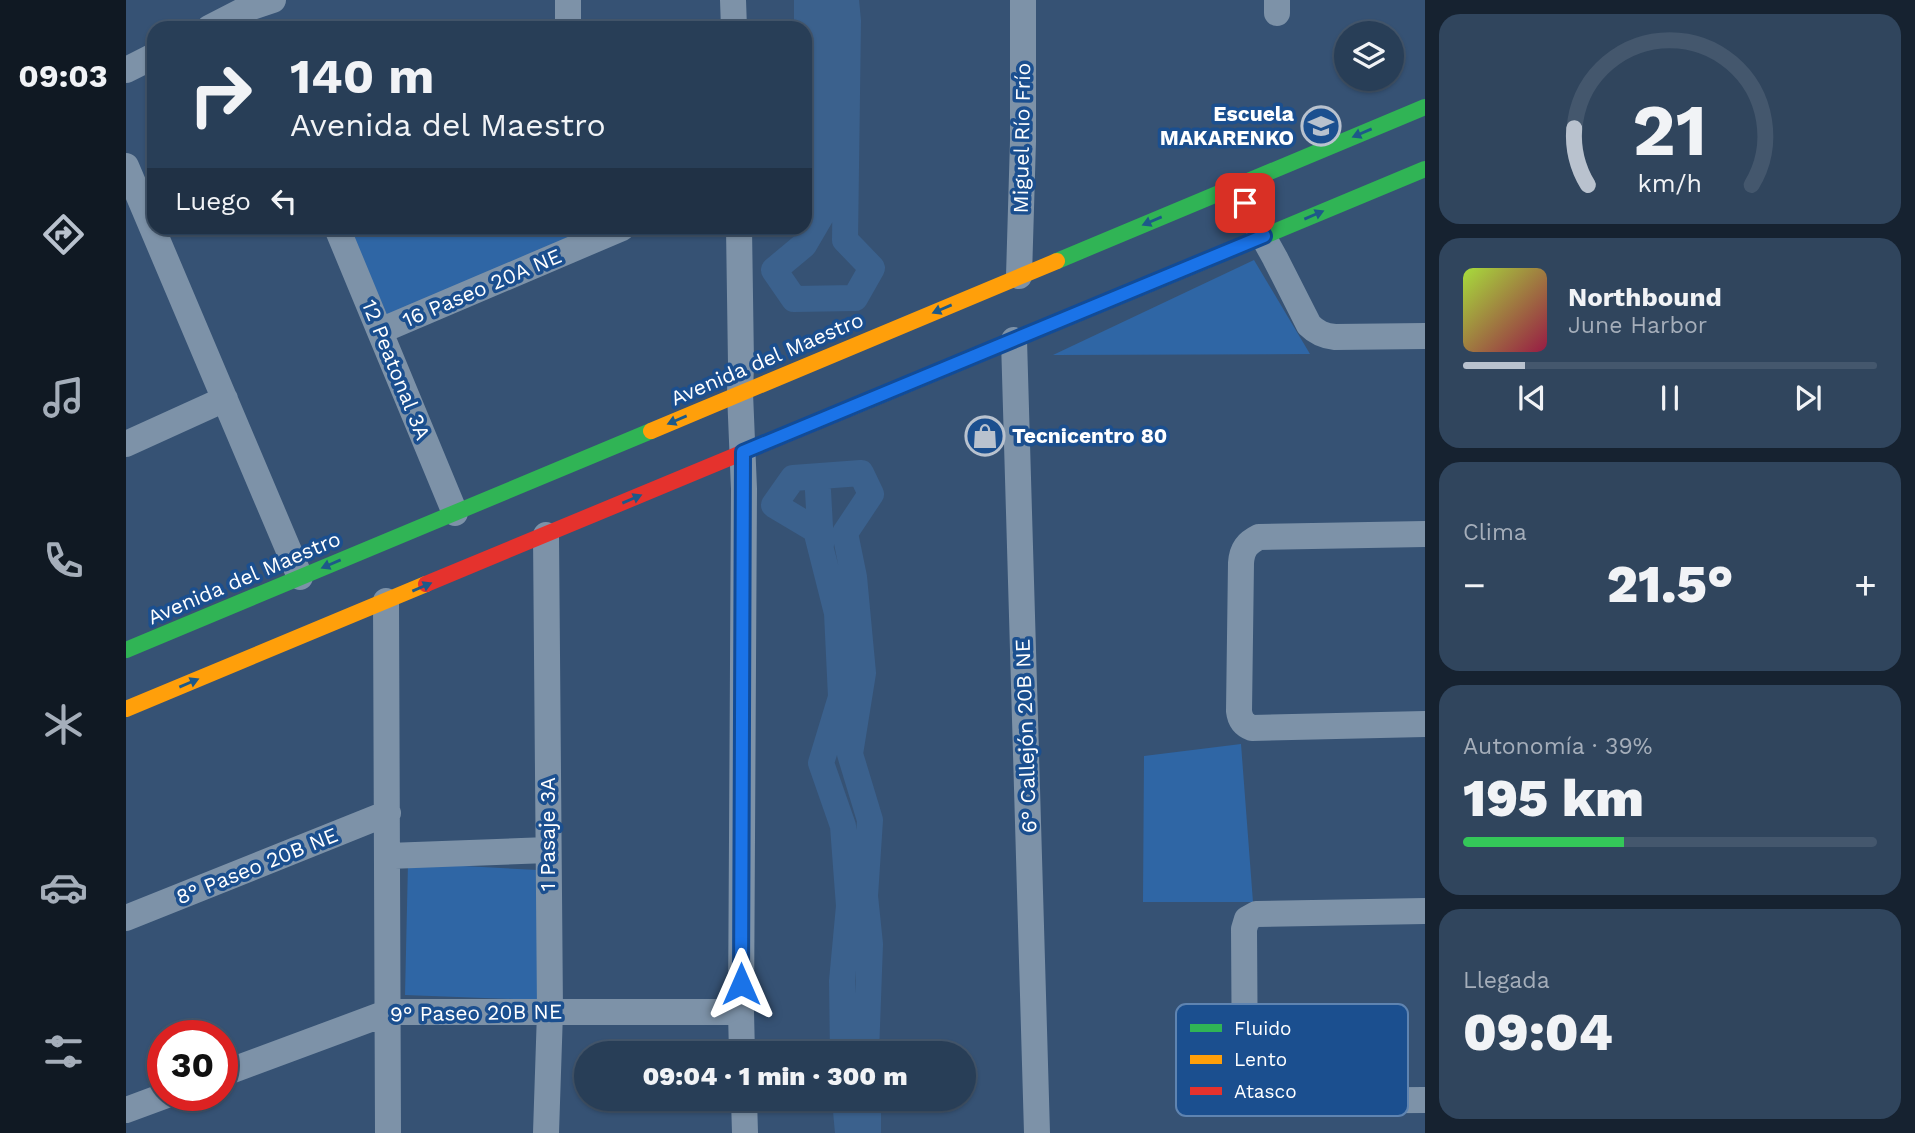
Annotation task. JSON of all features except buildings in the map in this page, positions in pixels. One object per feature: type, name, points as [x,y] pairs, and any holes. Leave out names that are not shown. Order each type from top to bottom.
[{"type":"street","points":[[226,21],[273,0]]},
{"type":"street","points":[[568,0],[568,21]]},
{"type":"street","points":[[733,0],[734,21]]},
{"type":"street","name":"Miguel Río Frío","points":[[1019,276],[1023,0]]},
{"type":"street","points":[[126,70],[147,60]]},
{"type":"street","name":"Avenida del Maestro","points":[[126,650],[740,394],[888,337],[1019,276],[1425,107]]},
{"type":"street","points":[[126,166],[147,215]]},
{"type":"street","points":[[126,709],[867,401],[900,381],[1014,340],[1425,169]]},
{"type":"street","points":[[1236,186],[1309,325],[1317,332],[1326,337],[1425,337]]},
{"type":"street","points":[[155,235],[300,578]]},
{"type":"street","name":"12 Peatonal 3A","points":[[340,235],[455,513]]},
{"type":"street","points":[[739,235],[743,452],[742,1041]]},
{"type":"street","name":"16 Paseo 20A NE","points":[[380,331],[572,238]]},
{"type":"street","name":"6° Callejón 20B NE","points":[[1014,340],[1037,1133]]},
{"type":"street","points":[[126,444],[225,399]]},
{"type":"street","points":[[1425,534],[1259,537],[1251,541],[1245,547],[1241,563],[1239,711],[1246,726],[1252,728],[1425,724]]},
{"type":"street","name":"1 Pasaje 3A","points":[[546,535],[550,1012],[546,1133]]},
{"type":"street","points":[[386,601],[388,1133]]},
{"type":"street","name":"8° Paseo 20B NE","points":[[126,918],[388,813]]},
{"type":"street","points":[[388,856],[548,850]]},
{"type":"street","points":[[1244,1004],[1244,929],[1247,919],[1256,914],[1425,911]]},
{"type":"street","name":"9° Paseo 20B NE","points":[[238,1068],[389,1012],[741,1012]]},
{"type":"street","points":[[126,1110],[147,1102]]},
{"type":"street","points":[[744,1111],[745,1133]]},
{"type":"shaded area","points":[[340,235],[572,235],[572,249],[380,331]]},
{"type":"shaded area","points":[[1254,260],[1310,354],[1053,355]]},
{"type":"shaded area","points":[[1241,744],[1253,902],[1143,902],[1144,756]]},
{"type":"shaded area","points":[[408,863],[538,870],[538,1000],[405,995]]},
{"type":"waterway","points":[[807,0],[807,21]]},
{"type":"waterway","points":[[812,231],[825,209],[828,0]]},
{"type":"waterway","points":[[810,235],[804,245],[774,270],[794,299],[855,298],[872,268],[845,240],[846,0]]},
{"type":"waterway","points":[[843,1041],[842,981],[849,906],[843,826],[821,763],[841,697],[837,613],[816,530],[774,505],[793,478],[861,473],[871,494],[845,533],[854,577],[863,673],[850,754],[870,820],[865,896],[870,944],[866,1041]]},
{"type":"waterway","points":[[818,491],[821,545]]},
{"type":"waterway","points":[[846,1111],[848,1133]]},
{"type":"waterway","points":[[868,1111],[868,1133]]},
{"type":"traffic: fast","points":[[1057,261],[1425,107]]},
{"type":"traffic: fast","points":[[1207,260],[1425,169]]},
{"type":"traffic: fast","points":[[126,650],[651,431]]},
{"type":"traffic: slow","points":[[850,408],[1207,260]]},
{"type":"traffic: slow","points":[[651,431],[1057,261]]},
{"type":"traffic: slow","points":[[126,709],[426,584]]},
{"type":"traffic: jam","points":[[426,584],[850,408]]},
{"type":"place","name":"Escuela MAKARENKO","points":[[1321,126]]},
{"type":"place","name":"Tecnicentro 80","points":[[985,436]]},
{"type":"route","points":[[741,984],[743,452],[1264,236],[1245,203]]}]
